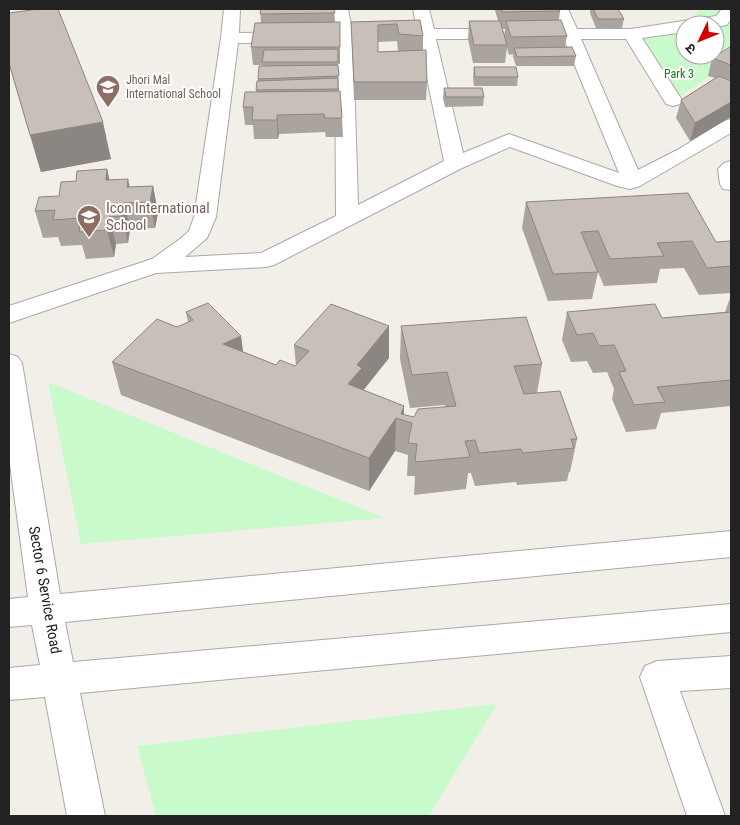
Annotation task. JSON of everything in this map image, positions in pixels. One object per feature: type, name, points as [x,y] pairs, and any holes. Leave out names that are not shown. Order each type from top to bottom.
[{"type":"street","points":[[9,316],[155,266],[188,244],[199,233],[205,217],[230,38],[232,9]]},
{"type":"street","points":[[340,9],[344,36],[347,219]]},
{"type":"street","points":[[421,9],[455,164]]},
{"type":"street","points":[[560,9],[633,182]]},
{"type":"street","points":[[230,38],[426,34],[631,34],[675,24]]},
{"type":"street","points":[[631,34],[673,100]]},
{"type":"street","points":[[155,266],[266,260],[455,164],[511,140],[624,182],[633,182],[731,126]]},
{"type":"street","points":[[731,167],[728,169],[731,184]]},
{"type":"street","name":"Sector 6 Service Road","points":[[9,363],[46,609],[86,816]]},
{"type":"street","points":[[9,613],[731,544]]},
{"type":"street","points":[[9,684],[731,618]]},
{"type":"street","points":[[706,816],[657,677],[731,672]]},
{"type":"green space","name":"Park 3","points":[[701,9],[731,9],[731,67],[725,65],[725,15],[694,15]]},
{"type":"green space","name":"Park 3","points":[[675,23],[675,65],[725,65],[671,103],[639,37]]},
{"type":"green space","points":[[48,382],[385,518],[81,544]]},
{"type":"green space","points":[[497,704],[429,816],[156,816],[137,746]]},
{"type":"building","points":[[39,9],[58,9],[103,122],[30,135],[9,63],[9,13]]},
{"type":"building","points":[[261,9],[334,9],[335,13],[260,14]]},
{"type":"building","points":[[501,9],[559,9],[560,11],[502,12]]},
{"type":"building","points":[[593,9],[618,9],[624,19],[598,19]]},
{"type":"building","points":[[420,20],[423,36],[399,34],[397,24],[378,25],[378,52],[426,50],[427,82],[354,82],[351,22]]},
{"type":"building","points":[[561,20],[567,36],[511,37],[506,21]]},
{"type":"building","points":[[469,21],[500,21],[507,45],[474,45]]},
{"type":"building","points":[[340,22],[340,47],[251,47],[255,23]]},
{"type":"building","points":[[572,47],[576,56],[517,57],[514,48]]},
{"type":"building","points":[[731,48],[731,65],[725,63],[725,50]]},
{"type":"building","points":[[338,49],[338,62],[262,62],[264,50]]},
{"type":"building","points":[[338,65],[339,76],[258,79],[259,66]]},
{"type":"building","points":[[474,67],[516,67],[518,77],[475,77]]},
{"type":"building","points":[[719,76],[731,81],[731,102],[695,123],[681,100]]},
{"type":"building","points":[[338,78],[338,89],[256,90],[257,81]]},
{"type":"building","points":[[444,88],[482,88],[484,97],[446,97]]},
{"type":"building","points":[[340,91],[342,118],[325,118],[324,114],[277,115],[277,120],[252,120],[253,107],[243,107],[245,92]]},
{"type":"building","points":[[107,169],[106,180],[128,179],[127,187],[153,186],[150,202],[124,203],[122,216],[109,217],[107,230],[79,232],[81,218],[53,220],[55,210],[35,211],[39,197],[59,196],[61,182],[76,181],[77,171]]},
{"type":"building","points":[[688,193],[716,242],[730,241],[731,266],[707,268],[692,241],[657,243],[664,256],[610,259],[598,231],[581,232],[598,272],[553,274],[526,202]]},
{"type":"building","points":[[208,303],[241,336],[223,344],[276,365],[280,360],[295,366],[309,351],[294,345],[331,304],[389,326],[357,365],[362,368],[348,384],[404,406],[401,414],[414,417],[418,409],[456,406],[447,372],[412,375],[401,326],[526,317],[542,364],[514,366],[524,394],[560,391],[577,439],[571,439],[574,448],[523,453],[521,449],[479,453],[475,440],[465,441],[470,457],[415,462],[417,444],[408,443],[412,423],[396,418],[369,458],[112,362],[157,319],[177,327],[193,320],[186,312]]},
{"type":"building","points":[[655,304],[662,318],[731,312],[731,380],[657,387],[665,402],[634,405],[619,372],[626,371],[614,345],[599,346],[593,333],[577,335],[567,312]]},
{"type":"place","name":"Jhori Mal International School","points":[[108,108]]},
{"type":"place","name":"Icon International School","points":[[89,238]]}]
